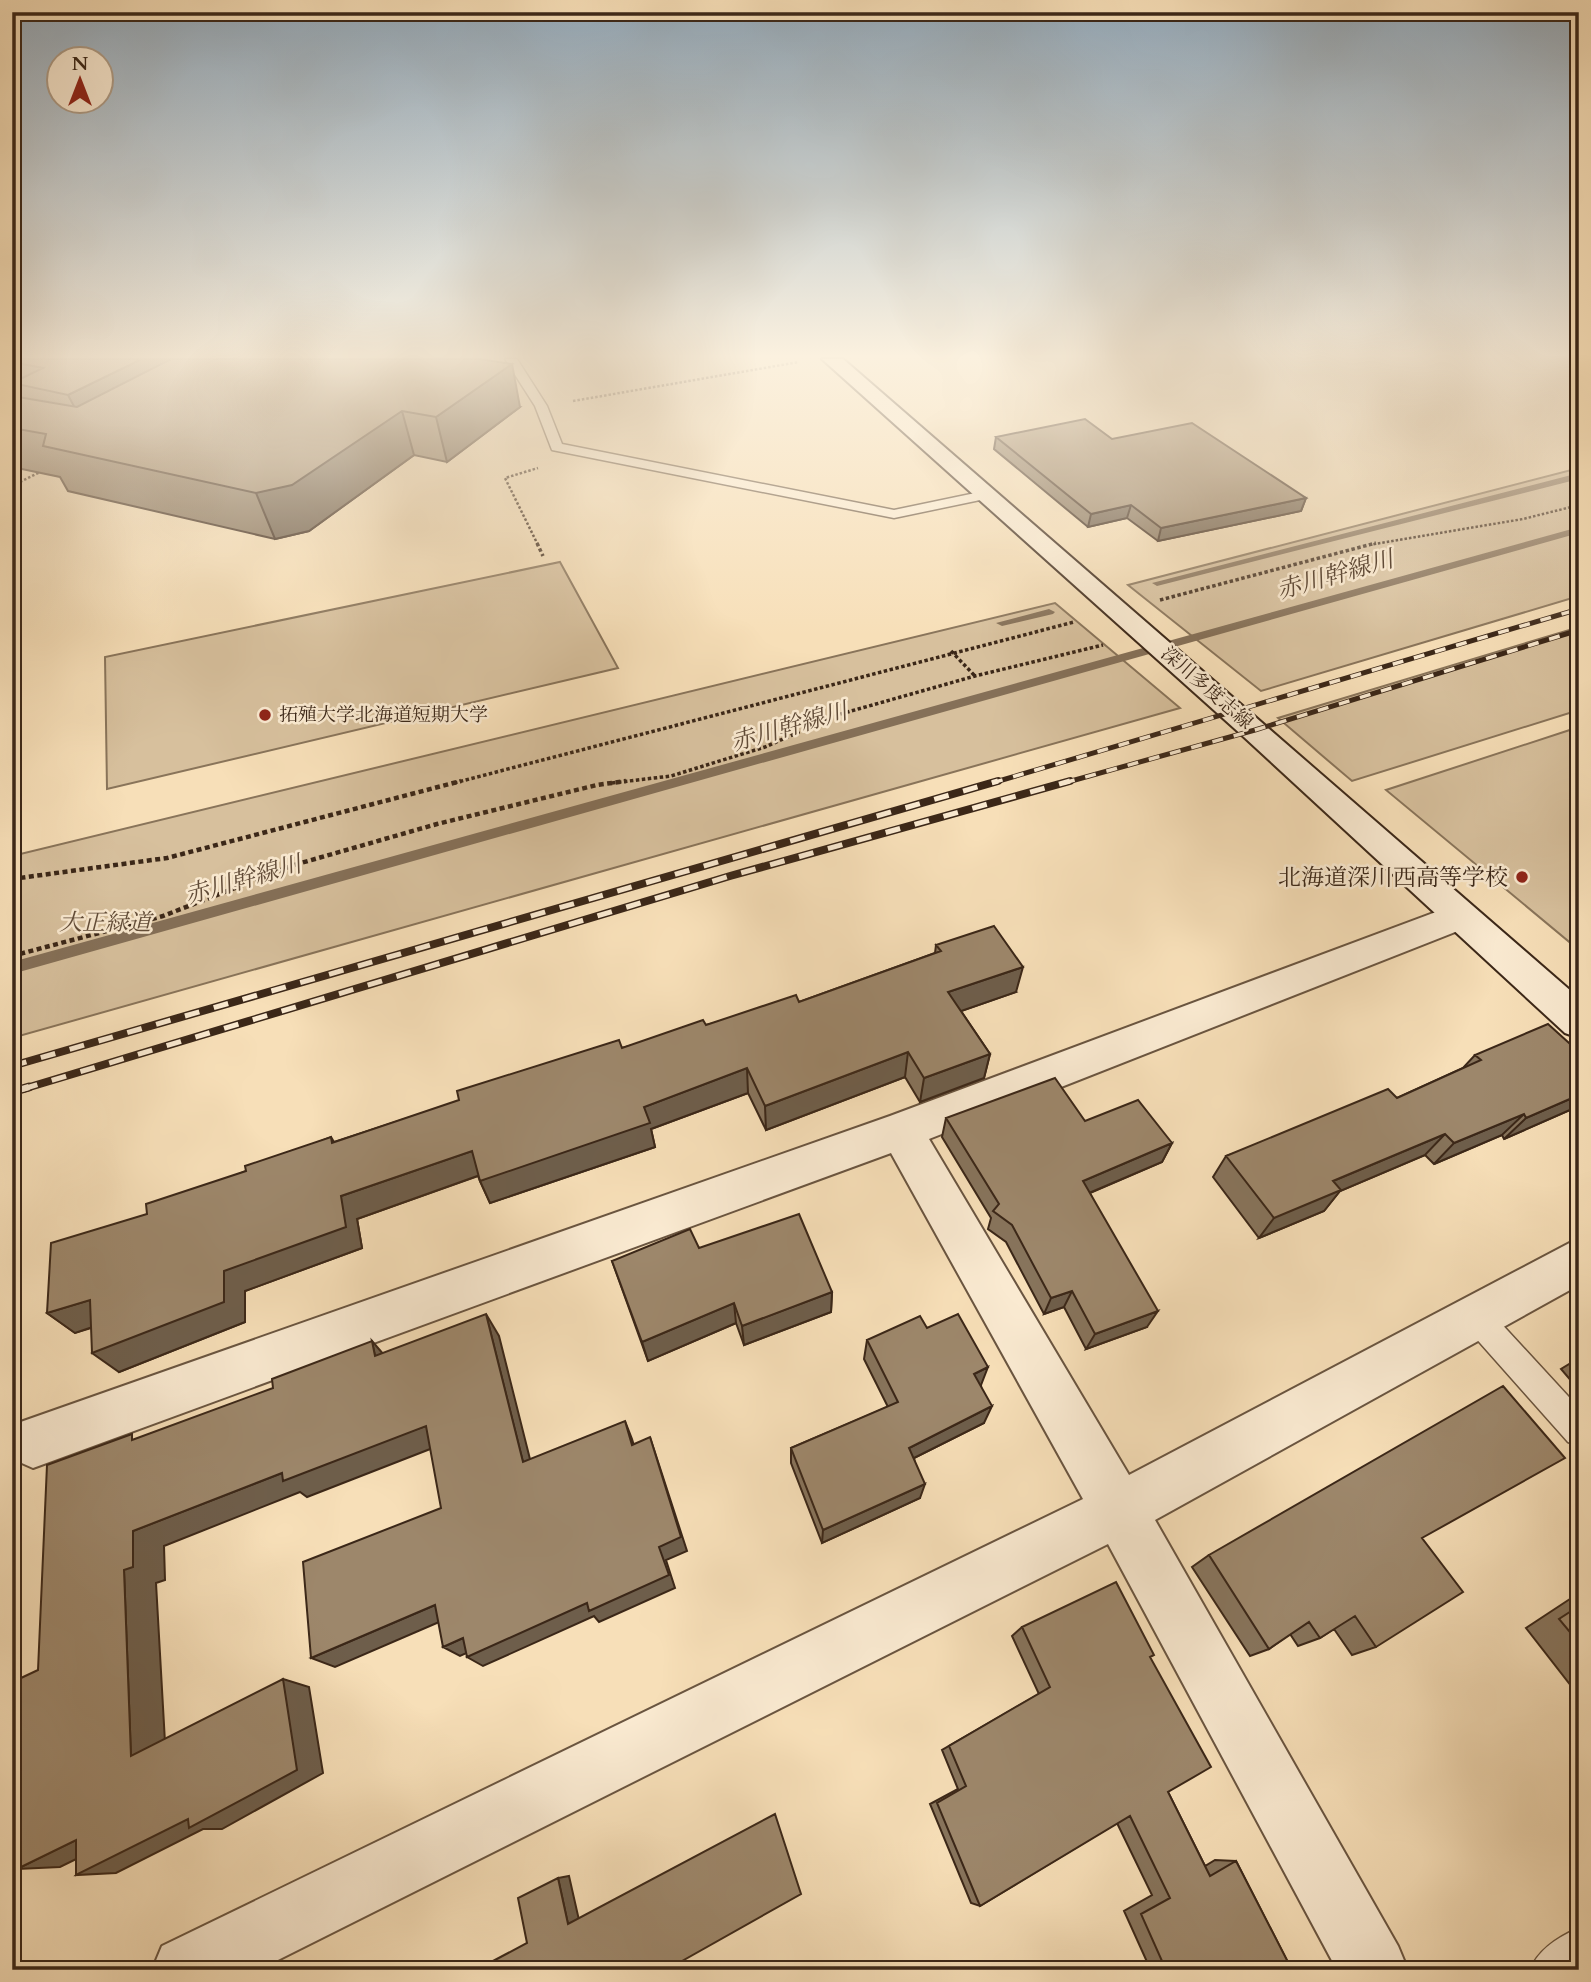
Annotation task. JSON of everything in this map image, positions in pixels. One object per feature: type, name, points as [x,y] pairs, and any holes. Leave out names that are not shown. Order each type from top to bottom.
[{"type":"street","name":"深川多度志線","points":[[936,451],[1579,1022]]},
{"type":"street","points":[[33,1442],[901,1130],[1460,916]]},
{"type":"street","points":[[901,1130],[1119,1510],[1374,1970]]},
{"type":"street","points":[[186,1970],[1119,1510],[1579,1260]]},
{"type":"lane","points":[[579,451],[894,514],[985,495]]},
{"type":"lane","points":[[1475,1316],[1579,1430]]},
{"type":"lane","points":[[1550,1970],[1579,1948]]},
{"type":"path","points":[[543,556],[505,478],[545,466]]},
{"type":"path","points":[[12,486],[47,469]]},
{"type":"path","points":[[12,879],[167,858],[951,651],[1119,611],[1385,541],[1523,519],[1579,505]]},
{"type":"path","points":[[12,956],[163,916],[294,866],[437,824],[597,785],[671,776],[765,747],[837,715],[975,676],[1108,644]]},
{"type":"path","points":[[951,651],[975,676]]},
{"type":"green space","points":[[1579,468],[1579,596],[1261,691],[1128,585]]},
{"type":"green space","points":[[560,562],[618,668],[107,789],[105,657]]},
{"type":"green space","name":"大正緑道","points":[[1055,603],[1180,708],[12,1038],[12,856]]},
{"type":"green space","points":[[1579,627],[1579,710],[1352,781],[1278,718]]},
{"type":"green space","name":"北海道深川西高等学校","points":[[1579,727],[1579,950],[1386,790]]},
{"type":"building","points":[[68,451],[342,451],[292,485],[256,493]]},
{"type":"building","points":[[1014,451],[1235,451],[1306,498],[1161,528],[1131,505],[1091,514]]},
{"type":"building","points":[[994,926],[1023,967],[948,992],[990,1054],[924,1078],[908,1052],[765,1106],[747,1068],[644,1107],[650,1123],[480,1181],[472,1151],[341,1196],[346,1227],[224,1271],[224,1302],[92,1353],[90,1300],[47,1313],[51,1243],[147,1214],[146,1204],[246,1171],[245,1166],[331,1137],[332,1143],[459,1100],[457,1091],[619,1040],[622,1048],[703,1020],[706,1025],[796,995],[799,1002],[941,951],[936,945]]},
{"type":"building","points":[[1548,1024],[1579,1052],[1579,1095],[1526,1118],[1524,1114],[1454,1143],[1445,1134],[1333,1181],[1341,1190],[1274,1218],[1226,1156],[1388,1089],[1397,1098],[1481,1060],[1475,1055]]},
{"type":"building","points":[[1055,1078],[1085,1121],[1138,1100],[1172,1143],[1083,1181],[1158,1311],[1095,1334],[1072,1291],[1051,1298],[1012,1225],[993,1211],[999,1204],[946,1118]]},
{"type":"building","points":[[799,1214],[832,1292],[742,1326],[734,1303],[642,1342],[612,1261],[690,1229],[699,1248]]},
{"type":"building","points":[[486,1314],[523,1462],[625,1421],[632,1445],[650,1437],[681,1537],[659,1547],[669,1575],[589,1611],[587,1603],[467,1657],[463,1638],[443,1647],[435,1605],[311,1658],[303,1562],[441,1508],[426,1426],[283,1481],[282,1473],[133,1531],[133,1567],[124,1570],[131,1756],[283,1679],[297,1770],[189,1828],[188,1819],[76,1875],[76,1840],[17,1869],[21,1678],[38,1670],[47,1465],[132,1434],[132,1440],[273,1388],[272,1379],[372,1341],[375,1356]]},
{"type":"building","points":[[958,1314],[988,1367],[974,1374],[992,1406],[909,1448],[925,1484],[823,1530],[791,1448],[898,1402],[867,1340],[920,1316],[927,1328]]},
{"type":"building","points":[[1503,1386],[1565,1458],[1422,1538],[1463,1592],[1376,1647],[1355,1616],[1320,1638],[1309,1622],[1269,1649],[1209,1555]]},
{"type":"building","points":[[1116,1582],[1154,1655],[1150,1657],[1211,1767],[1168,1792],[1210,1876],[1236,1861],[1292,1970],[1166,1970],[1141,1914],[1170,1898],[1130,1816],[980,1906],[937,1803],[966,1786],[949,1746],[1050,1687],[1022,1627]]},
{"type":"building","points":[[1579,1606],[1579,1643],[1559,1619]]},
{"type":"building","points":[[775,1814],[801,1894],[666,1970],[476,1970],[527,1943],[518,1898],[558,1878],[568,1924]]},
{"type":"waterway","points":[[1157,583],[1579,476]]},
{"type":"waterway","name":"赤川幹線川","points":[[12,968],[1579,530]]},
{"type":"waterway","points":[[1002,623],[1049,612]]},
{"type":"railway","points":[[992,783],[1579,609]]},
{"type":"railway","points":[[1064,783],[1255,730],[1579,630]]},
{"type":"railway","points":[[12,1066],[998,781]]},
{"type":"railway","points":[[23,1089],[730,876],[1070,781]]},
{"type":"railway","points":[[12,1092],[29,1087]]},
{"type":"place","name":"拓殖大学北海道短期大学","points":[[265,715]]},
{"type":"place","name":"北海道深川西高等学校","points":[[1522,877]]}]
